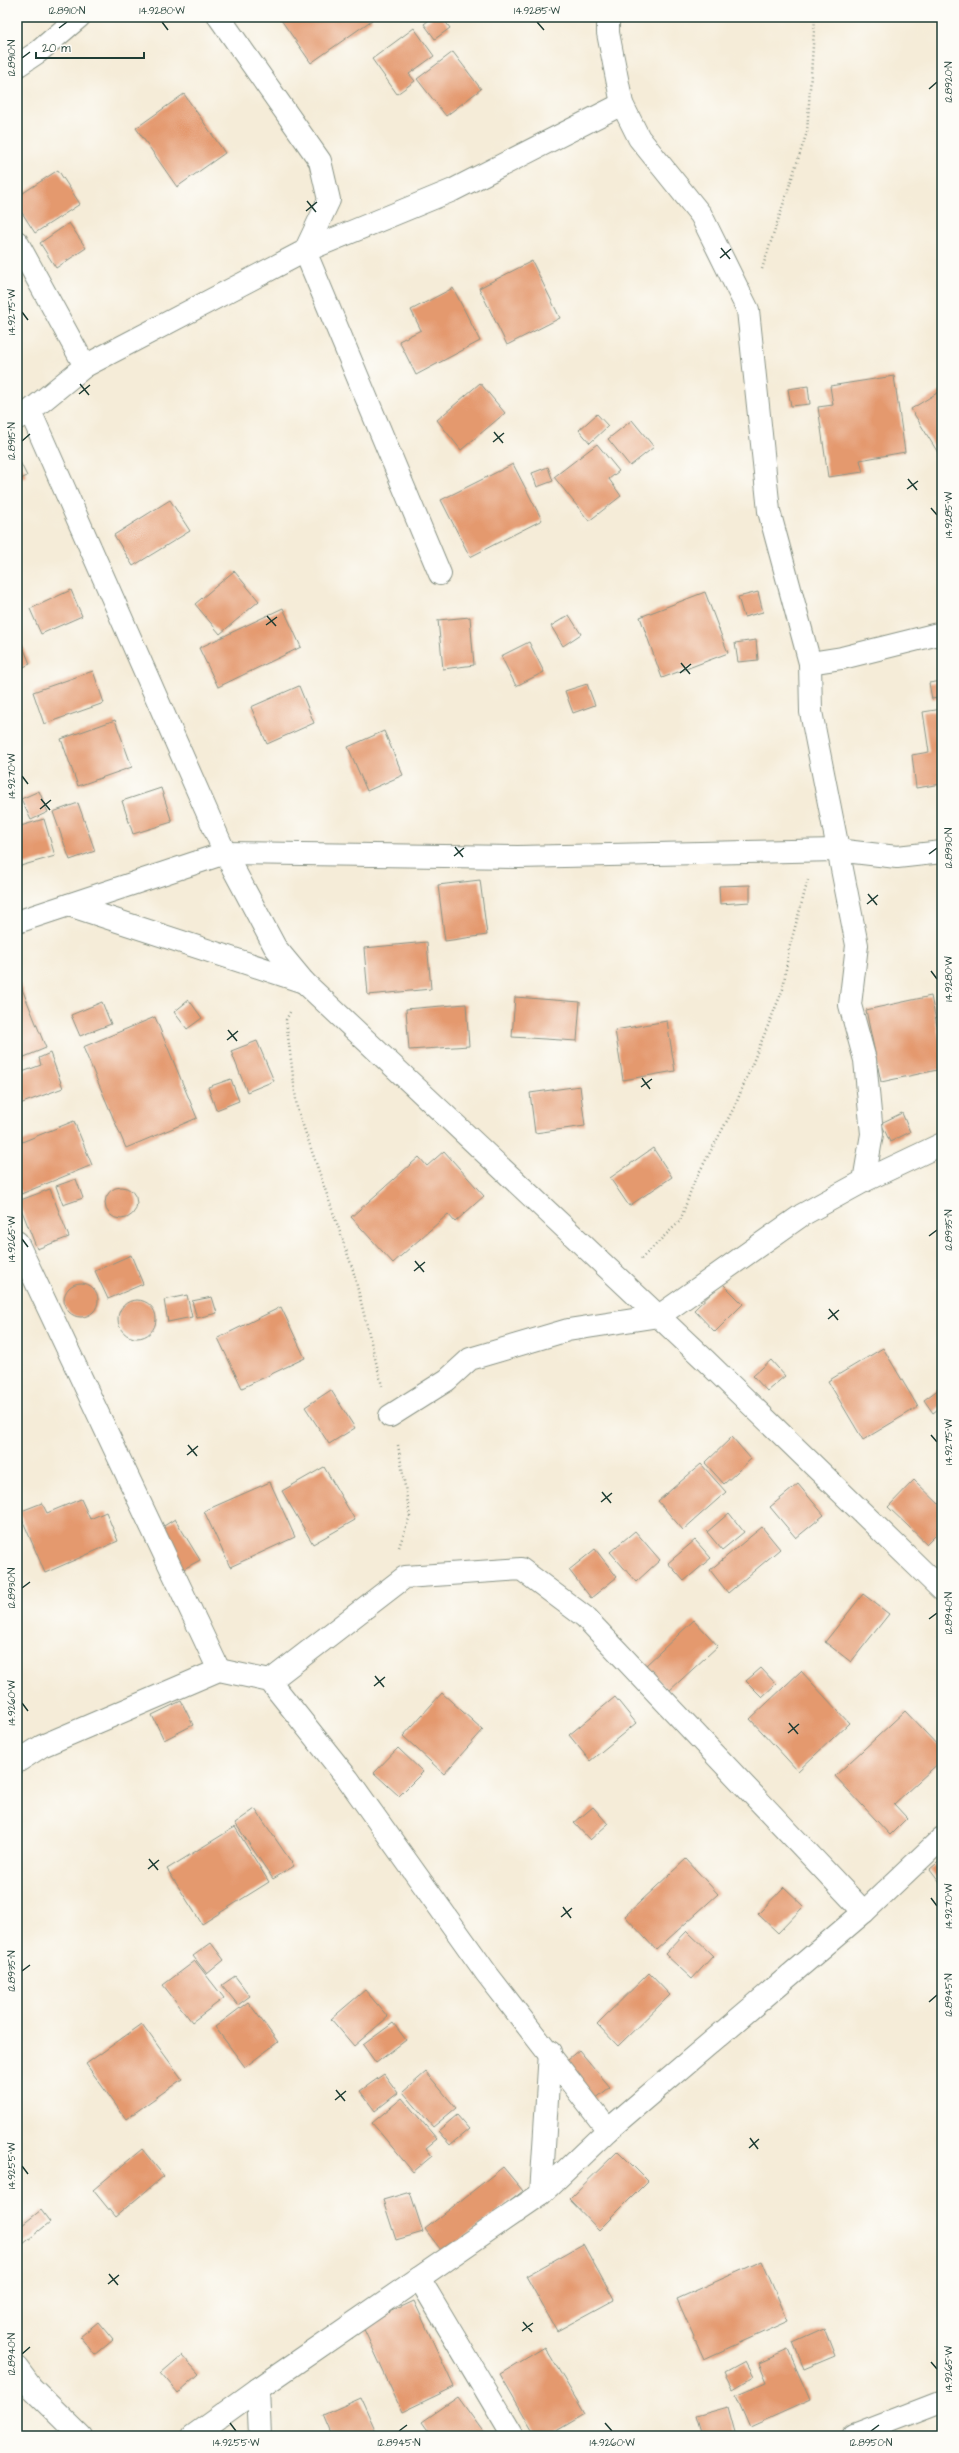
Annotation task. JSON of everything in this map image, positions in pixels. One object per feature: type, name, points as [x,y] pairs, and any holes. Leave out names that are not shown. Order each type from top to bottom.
[{"type":"street","points":[[17,66],[38,52],[79,17]]},
{"type":"street","points":[[219,17],[320,161],[329,200],[306,251],[440,574]]},
{"type":"street","points":[[608,17],[608,32],[622,104],[639,138],[701,215],[748,310],[769,511],[810,663],[811,712],[826,850],[857,945],[850,1005],[864,1060],[872,1134],[864,1181]]},
{"type":"street","points":[[622,104],[453,190],[306,251],[84,366],[24,415],[226,853],[275,947],[304,982],[658,1316],[942,1590]]},
{"type":"street","points":[[17,242],[84,366]]},
{"type":"street","points":[[810,663],[842,658],[942,633]]},
{"type":"street","points":[[17,922],[226,853],[518,857],[826,850],[896,857],[942,852]]},
{"type":"street","points":[[69,905],[304,982]]},
{"type":"street","points":[[390,1416],[447,1380],[470,1359],[568,1330],[658,1316],[802,1215],[864,1181],[942,1144]]},
{"type":"street","points":[[17,1242],[219,1670]]},
{"type":"street","points":[[270,1681],[405,1577],[522,1569],[585,1617],[864,1912]]},
{"type":"street","points":[[17,1762],[42,1746],[219,1670],[270,1681],[348,1779],[487,1974],[550,2052],[608,2130]]},
{"type":"street","points":[[193,2436],[258,2389],[541,2194],[608,2130],[864,1912],[942,1838]]},
{"type":"street","points":[[541,2194],[550,2052]]},
{"type":"street","points":[[420,2278],[513,2436]]},
{"type":"street","points":[[17,2368],[31,2387],[81,2436]]},
{"type":"street","points":[[258,2389],[260,2436]]},
{"type":"street","points":[[854,2436],[942,2402]]},
{"type":"path","points":[[748,310],[807,132],[815,17]]},
{"type":"path","points":[[620,1280],[680,1221],[694,1182],[735,1106],[783,990],[789,949],[826,850]]},
{"type":"path","points":[[304,982],[286,1020],[297,1108],[353,1270],[400,1451],[410,1516],[397,1553]]},
{"type":"building","points":[[279,17],[370,17],[372,20],[311,63]]},
{"type":"building","points":[[433,17],[442,17],[450,28],[435,39],[424,24]]},
{"type":"building","points":[[414,28],[434,56],[409,74],[415,81],[397,94],[372,59]]},
{"type":"building","points":[[453,52],[481,89],[446,116],[417,79]]},
{"type":"building","points":[[184,94],[225,153],[177,187],[136,128]]},
{"type":"building","points":[[58,170],[80,204],[35,233],[17,205],[17,197]]},
{"type":"building","points":[[69,223],[86,248],[56,268],[40,243]]},
{"type":"building","points":[[532,261],[560,318],[507,345],[479,288]]},
{"type":"building","points":[[453,288],[480,341],[416,375],[399,341],[421,330],[411,310]]},
{"type":"building","points":[[894,376],[905,452],[860,460],[863,472],[828,477],[818,407],[833,405],[830,386]]},
{"type":"building","points":[[480,383],[505,413],[461,450],[437,420]]},
{"type":"building","points":[[808,386],[810,404],[791,406],[788,389]]},
{"type":"building","points":[[942,390],[942,454],[940,456],[911,409]]},
{"type":"building","points":[[597,414],[608,426],[590,443],[579,430]]},
{"type":"building","points":[[632,420],[654,447],[630,466],[608,439]]},
{"type":"building","points":[[597,444],[619,471],[609,479],[621,496],[589,521],[554,477]]},
{"type":"building","points":[[17,456],[27,476],[17,481]]},
{"type":"building","points":[[513,464],[542,520],[470,557],[441,500]]},
{"type":"building","points":[[548,467],[553,481],[537,487],[532,473]]},
{"type":"building","points":[[170,500],[190,531],[133,566],[114,535]]},
{"type":"building","points":[[234,571],[259,601],[220,634],[195,604]]},
{"type":"building","points":[[71,590],[82,616],[41,634],[30,609]]},
{"type":"building","points":[[705,592],[728,653],[662,678],[640,617]]},
{"type":"building","points":[[758,592],[763,612],[744,617],[738,597]]},
{"type":"building","points":[[283,608],[301,647],[218,687],[199,648]]},
{"type":"building","points":[[569,615],[581,634],[563,646],[551,626]]},
{"type":"building","points":[[470,617],[474,665],[443,669],[438,620]]},
{"type":"building","points":[[17,632],[30,664],[17,670]]},
{"type":"building","points":[[756,640],[758,660],[738,662],[735,643]]},
{"type":"building","points":[[529,642],[544,672],[516,686],[501,656]]},
{"type":"building","points":[[93,671],[104,703],[44,724],[33,692]]},
{"type":"building","points":[[942,681],[942,697],[932,699],[929,683]]},
{"type":"building","points":[[587,684],[595,705],[573,713],[565,691]]},
{"type":"building","points":[[299,686],[314,723],[267,744],[251,707]]},
{"type":"building","points":[[942,709],[942,784],[916,788],[912,755],[929,752],[923,712]]},
{"type":"building","points":[[115,720],[132,767],[78,786],[61,739]]},
{"type":"building","points":[[384,731],[403,775],[367,791],[348,747]]},
{"type":"building","points":[[161,788],[172,822],[133,834],[122,801]]},
{"type":"building","points":[[39,791],[48,812],[31,820],[21,799]]},
{"type":"building","points":[[78,803],[95,851],[70,860],[53,812]]},
{"type":"building","points":[[44,819],[55,856],[17,867],[17,827]]},
{"type":"building","points":[[480,880],[487,935],[445,941],[438,885]]},
{"type":"building","points":[[750,885],[750,902],[720,904],[719,886]]},
{"type":"building","points":[[427,942],[431,989],[368,995],[364,948]]},
{"type":"building","points":[[20,984],[46,1048],[17,1060],[17,985]]},
{"type":"building","points":[[931,996],[942,1051],[942,1069],[881,1082],[866,1010]]},
{"type":"building","points":[[515,997],[580,1002],[577,1041],[512,1037]]},
{"type":"building","points":[[189,1000],[202,1018],[187,1029],[174,1012]]},
{"type":"building","points":[[102,1002],[111,1024],[80,1036],[71,1015]]},
{"type":"building","points":[[466,1004],[469,1046],[409,1050],[406,1009]]},
{"type":"building","points":[[155,1017],[197,1118],[126,1148],[83,1047]]},
{"type":"building","points":[[667,1021],[675,1071],[623,1080],[615,1030]]},
{"type":"building","points":[[257,1041],[274,1081],[247,1092],[231,1051]]},
{"type":"building","points":[[50,1053],[63,1088],[17,1105],[17,1074],[41,1065],[39,1058]]},
{"type":"building","points":[[231,1079],[239,1101],[216,1110],[208,1087]]},
{"type":"building","points":[[580,1086],[585,1126],[535,1133],[530,1093]]},
{"type":"building","points":[[902,1113],[910,1132],[890,1142],[881,1123]]},
{"type":"building","points":[[74,1121],[92,1165],[21,1194],[17,1184],[17,1144]]},
{"type":"building","points":[[653,1148],[672,1177],[629,1206],[610,1178]]},
{"type":"building","points":[[444,1151],[484,1196],[455,1222],[448,1214],[393,1263],[351,1217],[419,1157],[427,1166]]},
{"type":"building","points":[[76,1179],[83,1198],[63,1205],[56,1186]]},
{"type":"building","points":[[118,1187],[124,1187],[133,1191],[137,1203],[133,1215],[124,1219],[118,1219],[109,1215],[105,1206],[105,1200],[109,1191]]},
{"type":"building","points":[[50,1189],[69,1237],[37,1249],[18,1201]]},
{"type":"building","points":[[131,1255],[143,1284],[108,1299],[95,1271]]},
{"type":"building","points":[[78,1283],[84,1283],[93,1288],[97,1294],[97,1306],[93,1312],[84,1317],[78,1317],[69,1312],[64,1303],[64,1297],[69,1288]]},
{"type":"building","points":[[722,1283],[743,1304],[715,1332],[694,1310]]},
{"type":"building","points":[[187,1295],[192,1317],[168,1322],[164,1300]]},
{"type":"building","points":[[212,1297],[217,1313],[197,1318],[192,1301]]},
{"type":"building","points":[[137,1300],[150,1306],[156,1319],[150,1332],[137,1338],[124,1332],[118,1319],[124,1306]]},
{"type":"building","points":[[281,1307],[305,1358],[242,1388],[218,1338]]},
{"type":"building","points":[[883,1348],[918,1407],[863,1440],[828,1381]]},
{"type":"building","points":[[771,1360],[785,1376],[767,1391],[753,1376]]},
{"type":"building","points":[[939,1389],[942,1392],[942,1406],[933,1413],[924,1400]]},
{"type":"building","points":[[331,1390],[355,1428],[329,1444],[305,1407]]},
{"type":"building","points":[[732,1437],[751,1459],[724,1484],[705,1463]]},
{"type":"building","points":[[701,1464],[726,1492],[683,1530],[658,1501]]},
{"type":"building","points":[[324,1467],[355,1520],[313,1544],[282,1491]]},
{"type":"building","points":[[914,1480],[942,1507],[942,1529],[927,1544],[888,1507]]},
{"type":"building","points":[[270,1482],[295,1537],[230,1567],[204,1511]]},
{"type":"building","points":[[798,1484],[824,1515],[796,1538],[770,1507]]},
{"type":"building","points":[[81,1499],[90,1519],[106,1512],[118,1541],[45,1573],[19,1512],[42,1503],[47,1513]]},
{"type":"building","points":[[729,1513],[744,1532],[722,1550],[707,1532]]},
{"type":"building","points":[[175,1519],[200,1560],[180,1571],[156,1531]]},
{"type":"building","points":[[762,1527],[780,1549],[728,1593],[710,1570]]},
{"type":"building","points":[[635,1531],[660,1560],[636,1582],[610,1552]]},
{"type":"building","points":[[695,1540],[711,1558],[684,1581],[668,1563]]},
{"type":"building","points":[[595,1549],[617,1577],[591,1598],[569,1570]]},
{"type":"building","points":[[863,1594],[889,1614],[851,1662],[825,1642]]},
{"type":"building","points":[[694,1620],[718,1646],[669,1691],[645,1666]]},
{"type":"building","points":[[761,1668],[776,1684],[762,1697],[746,1681]]},
{"type":"building","points":[[801,1671],[849,1723],[798,1771],[750,1719]]},
{"type":"building","points":[[442,1693],[483,1730],[444,1774],[403,1736]]},
{"type":"building","points":[[615,1697],[636,1723],[590,1761],[569,1735]]},
{"type":"building","points":[[181,1701],[193,1725],[164,1740],[152,1715]]},
{"type":"building","points":[[905,1711],[942,1750],[942,1760],[894,1804],[907,1818],[890,1835],[835,1776]]},
{"type":"building","points":[[398,1748],[423,1772],[399,1796],[374,1773]]},
{"type":"building","points":[[593,1807],[608,1824],[590,1840],[574,1823]]},
{"type":"building","points":[[255,1809],[294,1866],[273,1879],[235,1823]]},
{"type":"building","points":[[235,1827],[269,1882],[202,1924],[167,1869]]},
{"type":"building","points":[[686,1859],[718,1894],[656,1950],[625,1916]]},
{"type":"building","points":[[942,1859],[942,1885],[930,1869]]},
{"type":"building","points":[[784,1887],[804,1906],[778,1933],[758,1914]]},
{"type":"building","points":[[687,1931],[713,1956],[692,1979],[665,1954]]},
{"type":"building","points":[[211,1943],[224,1960],[207,1974],[193,1956]]},
{"type":"building","points":[[195,1961],[224,1998],[192,2022],[163,1985]]},
{"type":"building","points":[[649,1973],[670,1995],[618,2046],[597,2024]]},
{"type":"building","points":[[235,1976],[250,1996],[238,2005],[222,1985]]},
{"type":"building","points":[[365,1990],[388,2017],[354,2046],[331,2019]]},
{"type":"building","points":[[248,2002],[278,2042],[245,2067],[215,2027]]},
{"type":"building","points":[[393,2023],[406,2040],[376,2063],[363,2045]]},
{"type":"building","points":[[142,2024],[182,2079],[126,2119],[86,2064]]},
{"type":"building","points":[[579,2050],[610,2087],[594,2100],[563,2063]]},
{"type":"building","points":[[426,2072],[456,2108],[433,2127],[403,2092]]},
{"type":"building","points":[[384,2074],[398,2093],[375,2111],[360,2091]]},
{"type":"building","points":[[402,2098],[437,2139],[426,2148],[432,2156],[413,2172],[372,2123]]},
{"type":"building","points":[[457,2115],[469,2129],[450,2145],[438,2131]]},
{"type":"building","points":[[142,2149],[164,2176],[115,2217],[93,2190]]},
{"type":"building","points":[[618,2151],[648,2181],[599,2230],[569,2199]]},
{"type":"building","points":[[503,2167],[523,2191],[444,2254],[425,2229]]},
{"type":"building","points":[[410,2192],[423,2232],[396,2240],[383,2200]]},
{"type":"building","points":[[17,2196],[21,2201],[17,2204]]},
{"type":"building","points":[[41,2210],[50,2222],[17,2249],[17,2229]]},
{"type":"building","points":[[583,2244],[614,2300],[557,2331],[526,2276]]},
{"type":"building","points":[[762,2261],[788,2321],[704,2359],[677,2299]]},
{"type":"building","points":[[414,2301],[454,2387],[402,2412],[362,2325]]},
{"type":"building","points":[[98,2322],[113,2340],[95,2355],[80,2337]]},
{"type":"building","points":[[824,2328],[835,2356],[804,2369],[793,2342]]},
{"type":"building","points":[[545,2347],[585,2414],[548,2436],[536,2436],[500,2374]]},
{"type":"building","points":[[788,2350],[810,2400],[750,2427],[736,2395],[767,2382],[759,2363]]},
{"type":"building","points":[[182,2355],[199,2374],[178,2393],[161,2373]]},
{"type":"building","points":[[745,2362],[753,2377],[733,2389],[725,2373]]},
{"type":"building","points":[[458,2397],[484,2433],[479,2436],[432,2436],[422,2422]]},
{"type":"building","points":[[361,2398],[378,2436],[332,2436],[323,2415]]},
{"type":"building","points":[[728,2407],[736,2436],[702,2436],[696,2416]]}]
